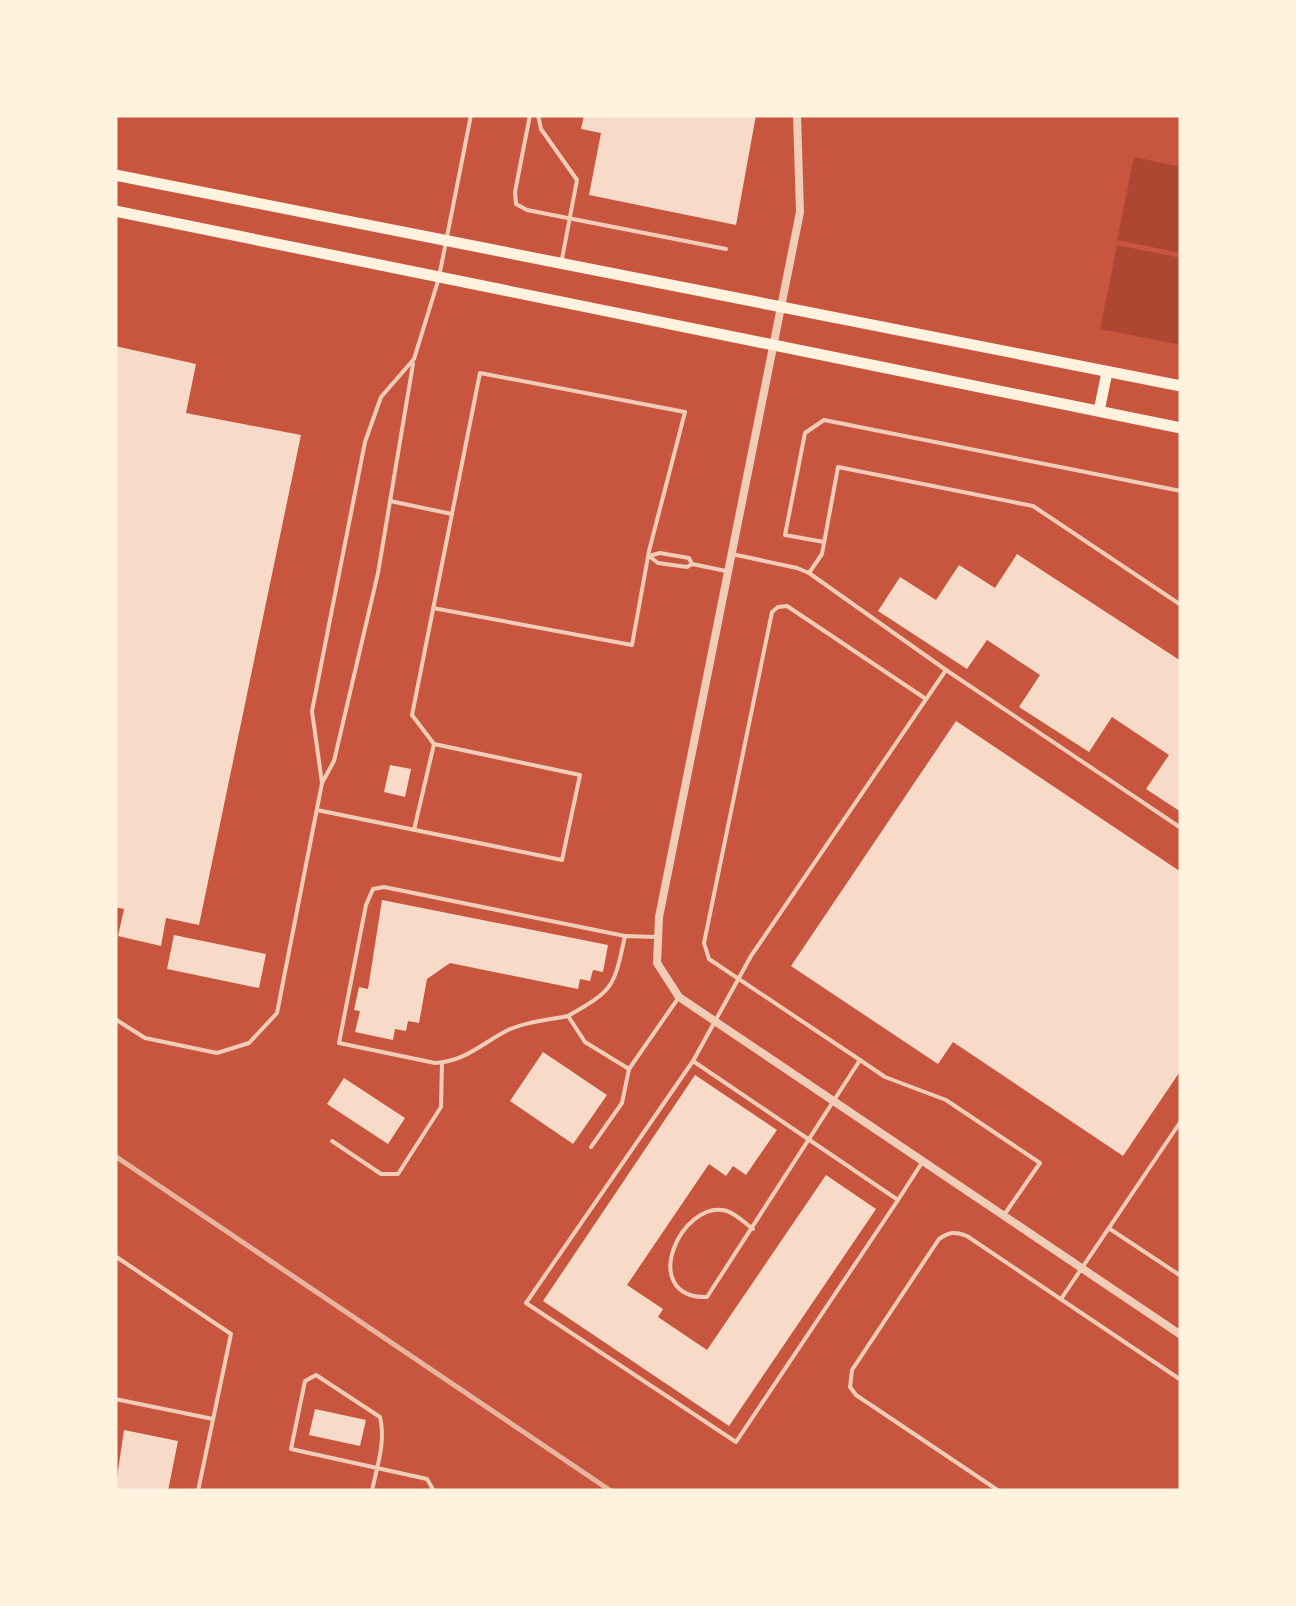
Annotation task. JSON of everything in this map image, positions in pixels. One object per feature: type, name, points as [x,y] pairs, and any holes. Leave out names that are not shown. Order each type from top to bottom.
[{"type":"main road","points":[[115,175],[1181,386]]},
{"type":"main road","points":[[115,211],[1181,428]]},
{"type":"main road","points":[[1099,411],[1107,372]]},
{"type":"street","points":[[797,115],[800,212],[656,937],[658,963],[679,997],[714,1022],[1181,1334]]},
{"type":"lane","points":[[115,1019],[145,1038],[218,1053],[249,1043],[277,1014],[322,783],[334,761],[378,573],[414,359],[439,277],[471,115]]},
{"type":"lane","points":[[530,115],[516,204],[526,210],[726,250]]},
{"type":"lane","points":[[538,115],[541,129],[577,180],[560,263]]},
{"type":"lane","points":[[322,783],[312,711],[365,442],[381,397],[414,359]]},
{"type":"lane","points":[[317,810],[562,860],[580,775],[434,744],[412,715],[433,608],[480,374],[685,412],[649,556],[632,645],[433,608]]},
{"type":"lane","points":[[824,542],[785,535],[805,433],[824,420],[1181,491]]},
{"type":"lane","points":[[809,574],[822,554],[838,467],[1033,506],[1181,605]]},
{"type":"lane","points":[[390,501],[452,514]]},
{"type":"lane","points":[[649,556],[660,553],[689,558],[692,564]]},
{"type":"lane","points":[[732,554],[809,574],[1181,828]]},
{"type":"lane","points":[[649,556],[686,568],[692,564],[728,572]]},
{"type":"lane","points":[[926,700],[787,606],[772,612],[704,944],[708,960],[860,1060],[885,1076],[946,1100],[1040,1163],[1004,1215]]},
{"type":"lane","points":[[924,1161],[736,1442],[526,1303],[693,1060],[738,978],[946,670]]},
{"type":"lane","points":[[414,830],[434,744]]},
{"type":"lane","points":[[625,936],[612,986],[594,1001],[568,1016],[516,1027],[465,1058],[442,1063],[339,1043],[366,905],[373,889],[384,886],[625,936],[656,937]]},
{"type":"lane","points":[[591,1146],[622,1102],[628,1069],[679,997]]},
{"type":"lane","points":[[568,1016],[584,1042],[628,1069]]},
{"type":"lane","points":[[693,1060],[898,1200]]},
{"type":"lane","points":[[753,1229],[729,1211],[709,1212],[692,1222],[669,1260],[675,1284],[684,1293],[707,1297],[753,1229],[832,1100],[860,1060]]},
{"type":"lane","points":[[332,1141],[381,1174],[398,1174],[442,1106],[442,1063]]},
{"type":"lane","points":[[1061,1299],[1181,1121]]},
{"type":"lane","points":[[1110,1229],[1181,1276]]},
{"type":"lane","points":[[999,1491],[850,1387],[849,1378],[938,1239],[956,1232],[967,1236],[1181,1380]]},
{"type":"lane","points":[[115,1256],[231,1334],[198,1491]]},
{"type":"lane","points":[[372,1491],[377,1468],[384,1434],[380,1417],[316,1375],[305,1380],[291,1450],[377,1468],[427,1479],[434,1491]]},
{"type":"lane","points":[[115,1399],[213,1419]]},
{"type":"shaded area","points":[[1134,157],[1181,167],[1181,253],[1117,240]]},
{"type":"shaded area","points":[[1117,245],[1181,258],[1181,345],[1100,329]]},
{"type":"building","points":[[584,115],[756,115],[736,225],[589,195],[601,133],[581,129]]},
{"type":"building","points":[[115,346],[196,364],[186,413],[301,435],[199,925],[166,918],[161,946],[118,936],[124,909],[115,907]]},
{"type":"building","points":[[1017,554],[1181,661],[1181,812],[1146,789],[1169,755],[1112,717],[1089,752],[1019,707],[1040,675],[987,640],[967,669],[878,611],[900,577],[936,600],[959,565],[995,588]]},
{"type":"building","points":[[956,721],[1181,872],[1181,1070],[1123,1156],[953,1042],[938,1064],[791,966]]},
{"type":"building","points":[[390,765],[411,769],[405,797],[384,792]]},
{"type":"building","points":[[382,900],[608,945],[603,972],[593,970],[590,981],[580,979],[578,989],[450,963],[427,979],[419,1023],[408,1021],[406,1031],[395,1029],[393,1040],[355,1032],[360,1011],[354,1010],[359,987],[368,989]]},
{"type":"building","points":[[174,935],[266,954],[259,988],[167,969]]},
{"type":"building","points":[[543,1052],[607,1095],[573,1144],[510,1101]]},
{"type":"building","points":[[695,1075],[777,1130],[746,1175],[733,1166],[726,1176],[709,1164],[627,1285],[663,1309],[658,1317],[707,1350],[826,1175],[876,1209],[729,1426],[543,1301]]},
{"type":"building","points":[[344,1078],[405,1118],[388,1144],[327,1104]]},
{"type":"building","points":[[315,1409],[366,1420],[360,1446],[309,1435]]},
{"type":"building","points":[[124,1430],[178,1441],[168,1491],[115,1491]]},
{"type":"railway","points":[[115,1156],[611,1491]]}]
